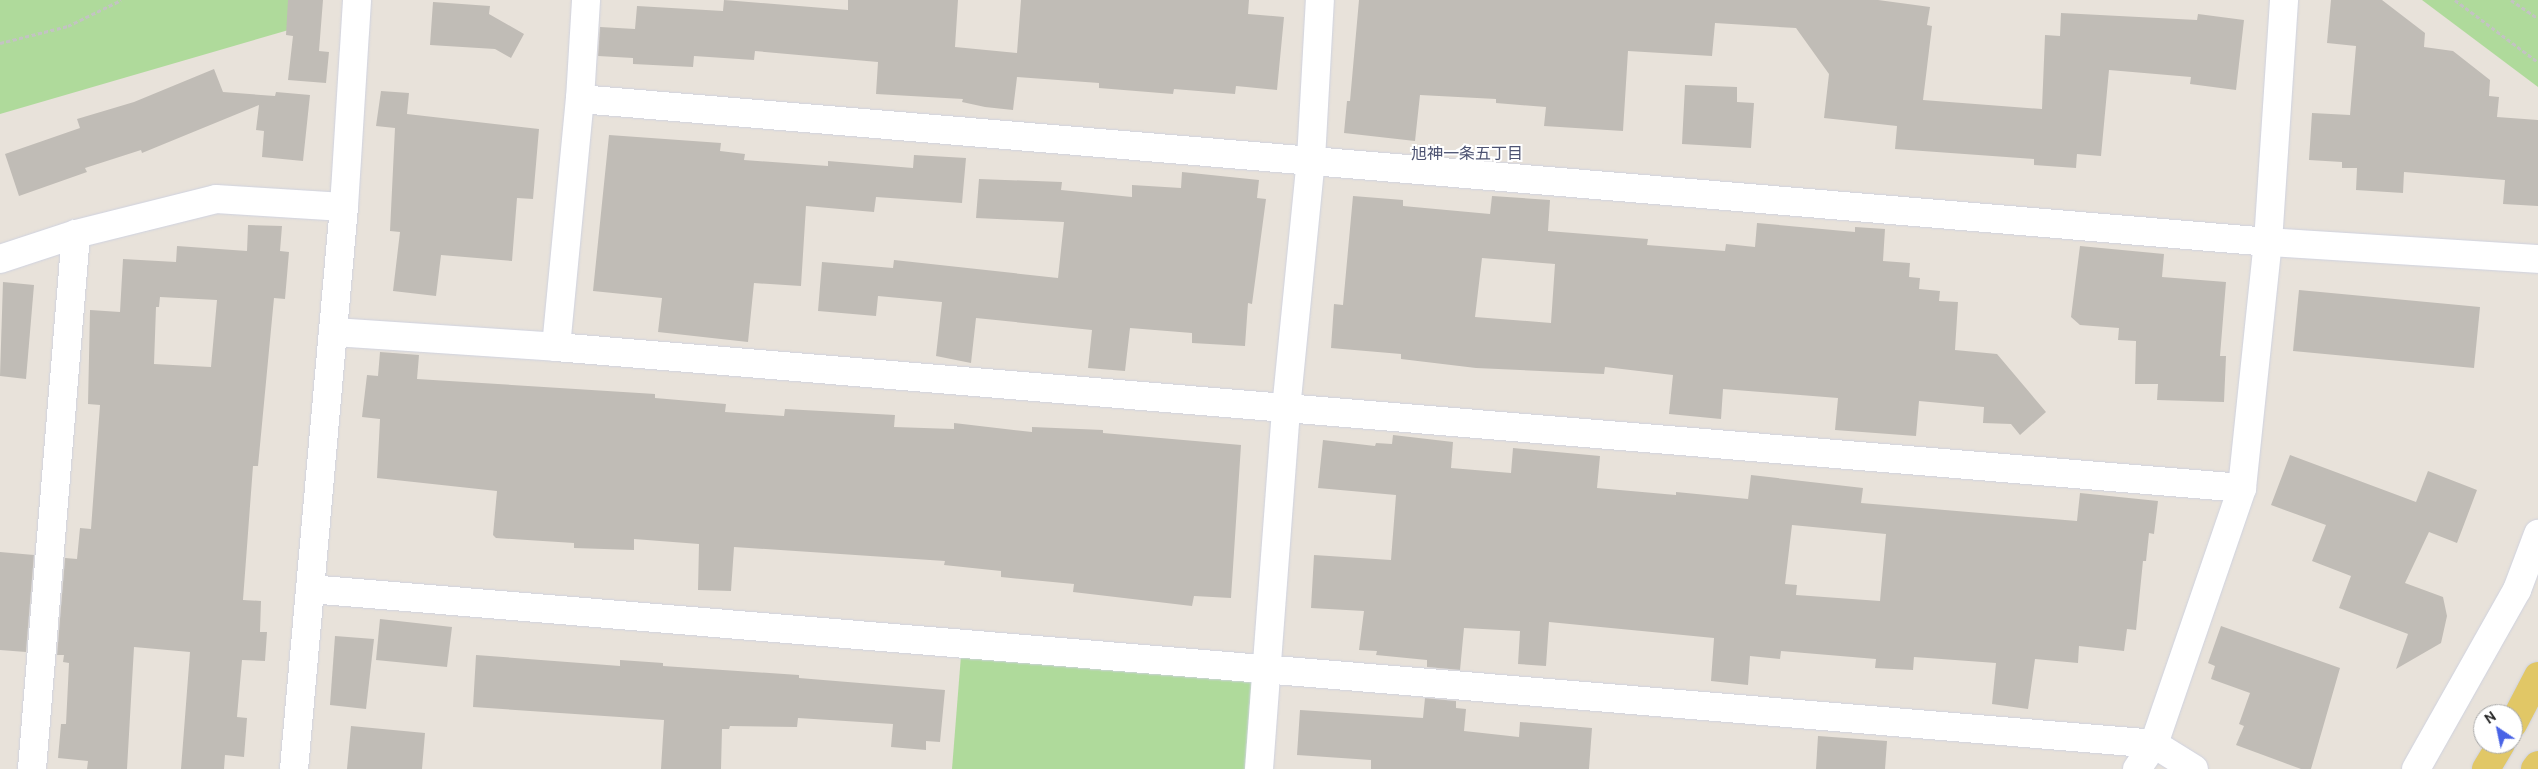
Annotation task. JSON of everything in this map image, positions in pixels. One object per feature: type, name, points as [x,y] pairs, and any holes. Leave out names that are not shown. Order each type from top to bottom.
[{"type":"main road","points":[[2523,705],[2538,676]]},
{"type":"main road","points":[[2486,769],[2495,754]]},
{"type":"main road","points":[[2535,769],[2538,765]]},
{"type":"street","points":[[294,769],[344,207],[357,0]]},
{"type":"street","points":[[556,347],[580,99],[586,0]]},
{"type":"street","points":[[1259,769],[1286,409],[1310,159],[1320,0]]},
{"type":"street","points":[[2137,769],[2154,744],[2242,488],[2268,242],[2284,0]]},
{"type":"street","points":[[580,99],[1310,159],[2268,242],[2538,259]]},
{"type":"street","points":[[0,259],[76,234],[216,199],[344,207]]},
{"type":"street","points":[[32,769],[76,234]]},
{"type":"street","points":[[333,332],[556,347],[2242,488]]},
{"type":"street","points":[[2416,769],[2517,590],[2538,534]]},
{"type":"street","points":[[310,589],[2154,744],[2194,769]]},
{"type":"path","points":[[0,43],[68,26],[122,0]]},
{"type":"path","points":[[2455,0],[2538,62]]},
{"type":"path","points":[[2511,0],[2538,18]]},
{"type":"green space","points":[[0,0],[295,0],[292,29],[0,114]]},
{"type":"green space","points":[[2422,0],[2538,0],[2538,87]]},
{"type":"green space","points":[[962,643],[1267,668],[1259,769],[952,769]]},
{"type":"building","points":[[288,0],[323,0],[319,51],[329,52],[326,83],[288,80],[293,36],[286,35]]},
{"type":"building","points":[[724,0],[848,10],[848,0],[958,0],[955,47],[1017,53],[1021,0],[1249,0],[1248,14],[1284,17],[1277,90],[1236,86],[1235,94],[1174,89],[1173,94],[1099,88],[1099,83],[1017,77],[1013,110],[962,102],[963,99],[876,94],[878,62],[755,51],[754,60],[694,56],[693,67],[633,64],[633,58],[598,56],[600,27],[635,29],[637,6],[723,11]]},
{"type":"building","points":[[1359,0],[1878,0],[1930,7],[1927,25],[1932,26],[1923,100],[2042,109],[2045,35],[2060,36],[2061,13],[2197,20],[2198,14],[2244,20],[2236,90],[2190,84],[2191,77],[2109,70],[2101,156],[2077,154],[2076,168],[2034,165],[2034,159],[1895,149],[1897,126],[1824,118],[1829,74],[1796,28],[1715,23],[1712,56],[1628,51],[1623,131],[1544,126],[1546,107],[1496,103],[1496,99],[1420,95],[1415,141],[1344,133],[1347,101],[1350,101]]},
{"type":"building","points":[[2331,0],[2382,0],[2425,33],[2424,47],[2453,51],[2490,80],[2489,96],[2499,97],[2497,117],[2538,120],[2538,206],[2503,204],[2505,180],[2404,172],[2403,193],[2356,190],[2357,168],[2342,168],[2342,162],[2309,160],[2312,113],[2350,115],[2356,46],[2327,43]]},
{"type":"building","points":[[433,2],[490,6],[489,14],[524,34],[511,58],[495,49],[430,45]]},
{"type":"building","points":[[214,69],[223,92],[275,96],[276,92],[310,95],[303,161],[262,157],[264,131],[256,130],[259,105],[142,153],[141,150],[85,168],[87,172],[19,196],[5,154],[80,128],[77,119],[134,102]]},
{"type":"building","points":[[1685,85],[1737,87],[1737,102],[1754,103],[1751,148],[1682,144]]},
{"type":"building","points":[[381,91],[409,93],[407,114],[539,129],[533,199],[517,198],[512,261],[441,255],[436,296],[393,291],[400,232],[390,231],[395,128],[376,126]]},
{"type":"building","points":[[609,135],[721,143],[720,151],[745,154],[744,160],[828,166],[828,161],[913,168],[914,155],[966,158],[962,203],[876,197],[874,212],[806,206],[801,286],[754,283],[748,342],[658,332],[662,298],[593,291]]},
{"type":"building","points":[[1182,172],[1259,180],[1257,198],[1266,199],[1252,304],[1248,303],[1245,346],[1192,343],[1192,333],[1130,328],[1125,371],[1088,368],[1092,330],[976,318],[971,363],[936,356],[942,302],[878,296],[876,316],[818,311],[822,262],[893,268],[894,260],[1058,278],[1064,222],[976,218],[979,179],[1062,182],[1061,190],[1132,197],[1132,185],[1181,188]]},
{"type":"building","points":[[1353,196],[1403,200],[1403,206],[1490,214],[1492,196],[1550,200],[1548,231],[1648,239],[1647,245],[1725,251],[1726,244],[1755,247],[1757,223],[1855,232],[1855,227],[1885,229],[1883,261],[1910,263],[1909,277],[1920,278],[1919,289],[1940,291],[1939,301],[1958,302],[1955,350],[1997,354],[2046,412],[2020,435],[2011,424],[1983,423],[1984,407],[1919,401],[1916,436],[1835,430],[1838,398],[1723,389],[1721,419],[1669,414],[1673,375],[1605,367],[1604,374],[1476,368],[1401,359],[1401,354],[1331,348],[1334,304],[1343,305]],"holes":[[[1482,258],[1555,264],[1551,323],[1475,317]]]},
{"type":"building","points":[[248,225],[282,226],[280,251],[289,252],[285,299],[274,298],[258,466],[253,466],[243,600],[261,601],[260,632],[267,632],[265,661],[242,660],[237,717],[247,718],[244,757],[225,755],[224,769],[181,769],[190,652],[134,647],[127,769],[87,769],[88,761],[58,758],[61,724],[66,724],[69,663],[63,662],[64,655],[57,655],[65,558],[77,559],[80,528],[91,529],[100,405],[88,404],[90,310],[120,312],[123,259],[176,262],[177,246],[247,251]],"holes":[[[160,297],[217,300],[211,367],[154,364],[156,307],[159,307]]]},
{"type":"building","points":[[2080,246],[2164,254],[2162,277],[2226,282],[2220,356],[2226,356],[2224,402],[2157,400],[2158,384],[2135,384],[2136,341],[2118,340],[2119,328],[2080,325],[2071,317]]},
{"type":"building","points":[[3,282],[34,285],[26,379],[0,376]]},
{"type":"building","points":[[2299,290],[2480,307],[2474,368],[2293,351]]},
{"type":"building","points":[[380,352],[419,355],[417,379],[655,394],[655,398],[726,404],[725,412],[784,416],[785,409],[895,415],[894,427],[954,429],[954,423],[1032,432],[1032,427],[1103,430],[1103,433],[1241,445],[1231,598],[1194,596],[1192,606],[1073,592],[1074,584],[1001,577],[1001,571],[944,565],[945,561],[734,547],[731,591],[698,590],[699,544],[634,539],[634,550],[574,548],[574,543],[496,538],[493,535],[497,491],[377,478],[380,419],[362,417],[367,375],[378,376]]},
{"type":"building","points":[[1393,435],[1453,442],[1451,468],[1511,473],[1513,448],[1600,456],[1597,488],[1676,495],[1676,492],[1748,499],[1751,475],[1863,488],[1861,503],[2077,521],[2080,493],[2158,501],[2154,534],[2149,533],[2146,561],[2143,561],[2136,630],[2127,629],[2124,651],[2079,646],[2078,663],[2035,659],[2028,709],[1992,704],[1996,663],[1914,657],[1913,670],[1875,668],[1876,659],[1781,651],[1780,659],[1750,656],[1748,685],[1711,681],[1714,638],[1549,622],[1546,666],[1518,664],[1520,631],[1464,628],[1460,670],[1427,667],[1427,660],[1376,655],[1377,651],[1359,650],[1364,611],[1311,608],[1314,555],[1391,560],[1396,495],[1318,488],[1323,440],[1375,446],[1376,443],[1392,444]],"holes":[[[1792,525],[1886,534],[1880,601],[1796,595],[1797,585],[1785,584]]]},
{"type":"building","points":[[2290,455],[2416,502],[2428,471],[2477,490],[2457,543],[2429,532],[2405,583],[2443,597],[2447,616],[2441,643],[2396,669],[2408,634],[2339,608],[2351,576],[2312,561],[2326,525],[2271,505]]},
{"type":"building","points":[[0,552],[34,555],[26,652],[0,650]]},
{"type":"building","points":[[380,619],[452,627],[447,667],[376,660]]},
{"type":"building","points":[[2221,626],[2340,668],[2311,769],[2301,769],[2236,745],[2244,726],[2239,724],[2250,693],[2211,679],[2215,666],[2208,663]]},
{"type":"building","points":[[335,636],[374,639],[366,709],[330,705]]},
{"type":"building","points":[[476,655],[620,666],[620,660],[663,663],[663,666],[799,675],[799,678],[945,690],[940,742],[926,741],[926,750],[891,747],[893,724],[798,718],[797,727],[730,726],[729,729],[722,729],[721,769],[661,769],[664,720],[473,707]]},
{"type":"building","points":[[1425,698],[1456,701],[1456,708],[1466,709],[1464,731],[1519,737],[1520,722],[1592,728],[1589,769],[1371,769],[1371,760],[1297,755],[1300,710],[1423,718]]},
{"type":"building","points":[[351,726],[425,733],[422,769],[347,769]]},
{"type":"building","points":[[1818,736],[1887,741],[1885,769],[1816,769]]},
{"type":"district","name":"旭神一条五丁目","points":[[1467,153]]}]
